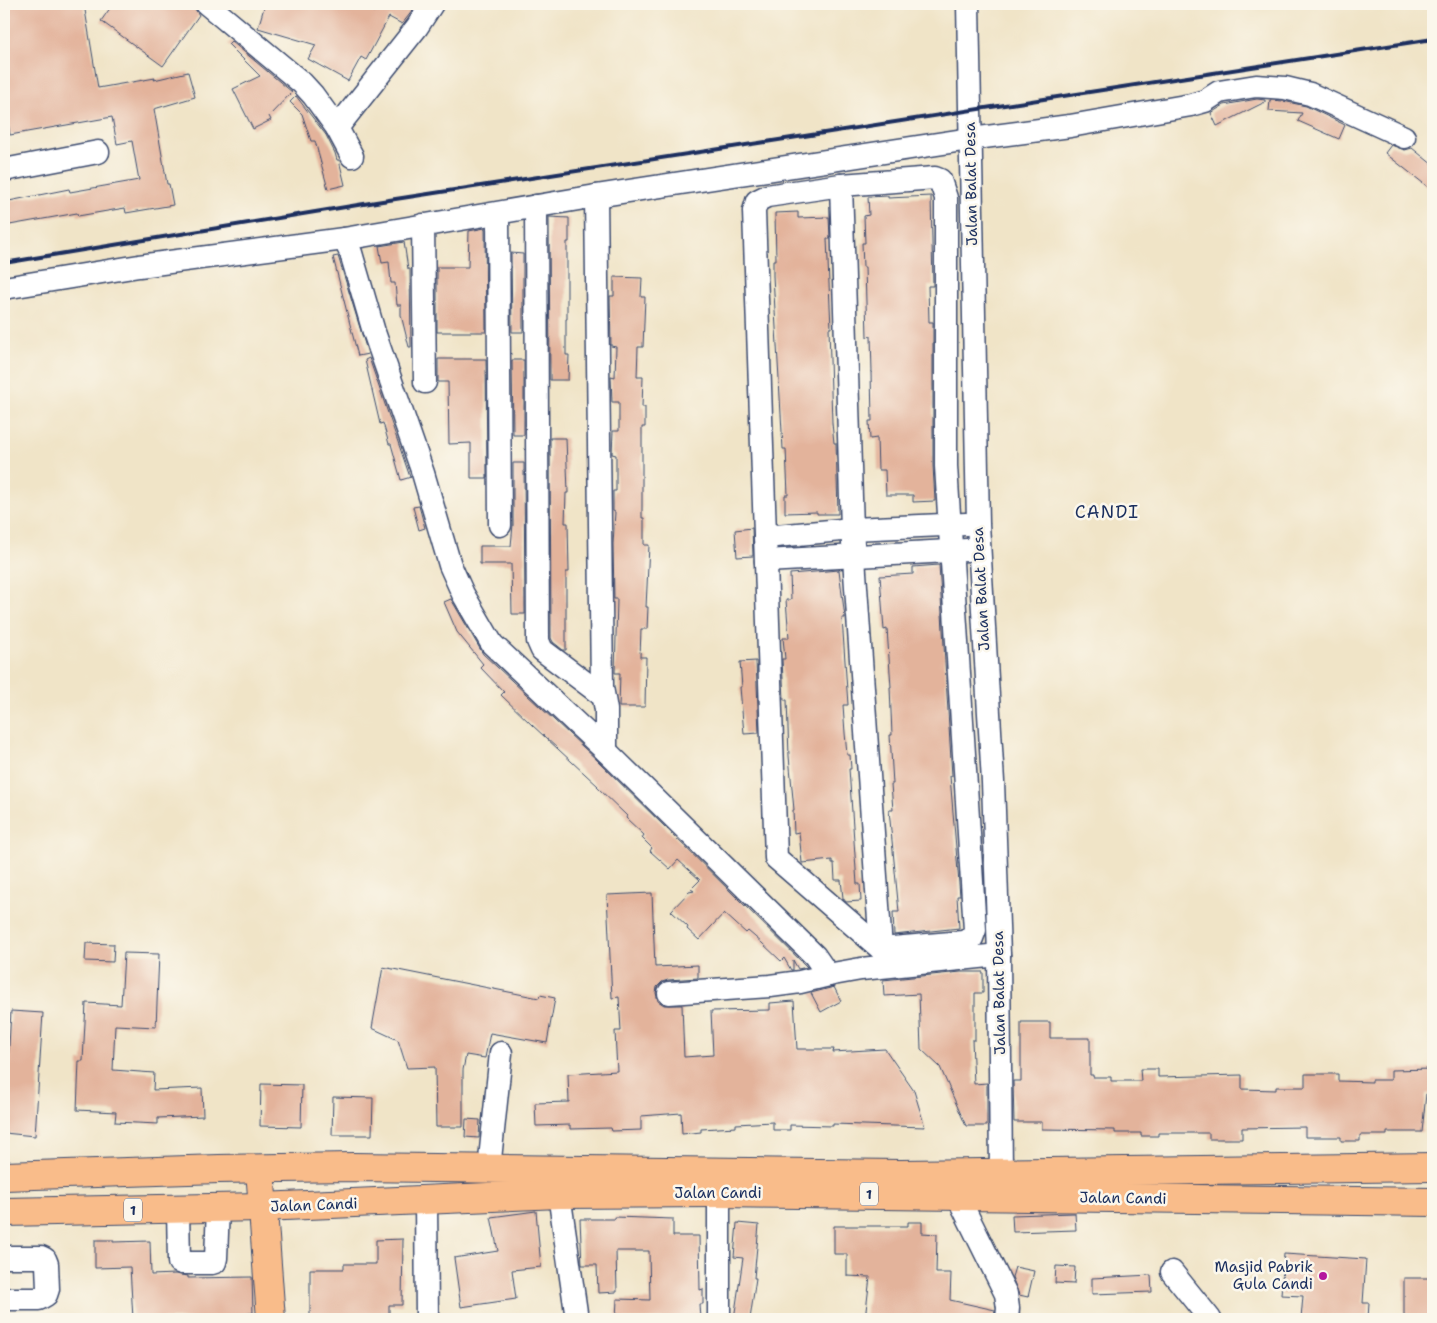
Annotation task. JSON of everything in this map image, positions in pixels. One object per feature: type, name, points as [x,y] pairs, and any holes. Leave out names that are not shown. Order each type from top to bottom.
[{"type":"main road","name":"Jalan Candi","points":[[4,1176],[353,1167],[891,1174],[1433,1167]]},
{"type":"main road","points":[[260,1169],[271,1319]]},
{"type":"main road","name":"Jalan Candi","points":[[4,1212],[262,1207],[559,1194],[719,1192],[1433,1202]]},
{"type":"street","points":[[207,4],[302,83],[343,121],[352,156]]},
{"type":"street","points":[[343,121],[417,27],[432,4]]},
{"type":"street","name":"Jalan Balat Desa","points":[[968,4],[978,549],[993,782],[999,955],[1001,1173]]},
{"type":"street","points":[[4,288],[139,266],[346,239],[596,196],[970,139],[1070,126],[1205,102],[1219,92],[1256,86],[1284,88],[1310,94],[1404,137]]},
{"type":"street","points":[[4,170],[98,152]]},
{"type":"street","points":[[935,178],[940,180],[946,198],[946,466],[950,524],[974,935],[963,942],[881,948],[776,858],[755,206],[757,201],[762,198],[841,185],[935,178]]},
{"type":"street","points":[[841,185],[852,529],[881,948]]},
{"type":"street","points":[[596,196],[606,743]]},
{"type":"street","points":[[536,206],[538,641],[542,650],[604,703]]},
{"type":"street","points":[[498,214],[500,524]]},
{"type":"street","points":[[423,225],[425,382]]},
{"type":"street","points":[[346,239],[352,253],[374,332],[422,473],[450,565],[492,644],[606,743],[815,956],[830,974]]},
{"type":"street","points":[[765,537],[852,529],[978,524]]},
{"type":"street","points":[[766,561],[978,549]]},
{"type":"street","points":[[669,993],[790,984],[830,974],[861,969],[999,955]]},
{"type":"street","points":[[488,1169],[501,1053]]},
{"type":"street","points":[[719,1192],[719,1319]]},
{"type":"street","points":[[559,1194],[576,1319]]},
{"type":"street","points":[[957,1195],[1006,1294],[1007,1319]]},
{"type":"street","points":[[426,1201],[428,1319]]},
{"type":"street","points":[[178,1209],[179,1262],[212,1263],[215,1262],[216,1258],[218,1208]]},
{"type":"street","points":[[4,1257],[41,1257],[48,1264],[48,1289],[46,1294],[39,1299],[4,1299]]},
{"type":"street","points":[[1172,1272],[1210,1319]]},
{"type":"building","points":[[4,4],[84,4],[98,88],[155,78],[154,80],[188,72],[195,97],[154,109],[167,184],[169,184],[173,205],[126,213],[125,208],[78,216],[77,213],[4,226],[4,202],[69,189],[70,192],[139,180],[132,141],[117,144],[112,117],[10,135],[4,97]]},
{"type":"building","points":[[113,4],[194,4],[199,15],[163,66],[101,21]]},
{"type":"building","points":[[265,4],[359,4],[374,12],[376,10],[365,4],[402,4],[413,10],[402,24],[389,17],[366,60],[361,57],[348,81],[308,59],[316,45],[258,28]]},
{"type":"building","points":[[231,41],[292,92],[269,116],[271,120],[253,129],[233,89],[260,76],[228,44]]},
{"type":"building","points":[[296,96],[326,135],[337,160],[339,160],[345,185],[328,189],[315,141],[311,141],[302,114],[290,102]]},
{"type":"building","points":[[1257,99],[1265,100],[1265,102],[1217,126],[1211,113],[1224,105]]},
{"type":"building","points":[[1270,100],[1306,106],[1345,125],[1339,139],[1298,121],[1302,113],[1269,111]]},
{"type":"building","points":[[1391,145],[1405,150],[1412,148],[1433,165],[1433,191],[1385,153]]},
{"type":"building","points":[[888,196],[888,198],[931,196],[933,286],[928,286],[929,322],[933,322],[933,466],[935,501],[913,502],[913,495],[886,495],[885,470],[878,470],[877,438],[870,439],[869,421],[872,421],[872,372],[871,336],[867,337],[865,267],[863,267],[862,243],[865,243],[864,216],[869,215],[868,197]]},
{"type":"building","points":[[798,212],[798,218],[829,217],[830,239],[827,239],[831,328],[829,328],[832,423],[834,443],[836,443],[838,514],[817,514],[817,512],[785,513],[785,495],[788,495],[786,449],[783,449],[773,276],[773,260],[776,260],[775,213]]},
{"type":"building","points":[[549,217],[569,218],[566,319],[566,355],[569,355],[568,380],[550,380]]},
{"type":"building","points":[[485,228],[486,332],[437,332],[437,267],[468,267],[469,231]]},
{"type":"building","points":[[404,242],[408,269],[410,269],[411,347],[409,347],[401,315],[401,305],[397,305],[395,283],[391,283],[389,262],[382,263],[379,246]]},
{"type":"building","points":[[511,253],[523,254],[523,332],[512,332]]},
{"type":"building","points":[[338,256],[368,354],[358,356],[333,257]]},
{"type":"building","points":[[614,277],[642,278],[641,297],[645,297],[643,347],[638,347],[637,377],[643,377],[642,407],[645,407],[645,427],[642,427],[642,518],[644,518],[644,545],[649,545],[646,607],[648,607],[647,629],[641,629],[640,657],[646,657],[645,707],[619,707],[620,673],[615,673],[617,599],[614,599],[613,544],[615,512],[613,511],[613,491],[616,491],[616,455],[612,454],[613,431],[619,431],[619,402],[612,402],[611,376],[615,377],[616,347],[611,346],[610,296],[614,296]]},
{"type":"building","points":[[369,358],[411,477],[401,480],[391,444],[389,444],[383,423],[380,424],[365,360]]},
{"type":"building","points":[[438,359],[486,359],[487,478],[471,478],[471,443],[449,444],[448,382],[438,382]]},
{"type":"building","points":[[512,360],[524,360],[524,435],[513,435]]},
{"type":"building","points":[[550,438],[566,438],[568,493],[566,493],[565,523],[568,523],[569,572],[566,572],[566,650],[563,650],[553,642],[551,638]]},
{"type":"building","points":[[513,463],[524,463],[525,614],[512,614],[511,564],[480,564],[480,546],[511,546]]},
{"type":"building","points":[[419,506],[425,528],[419,530],[413,507]]},
{"type":"building","points":[[752,528],[753,556],[737,557],[735,530]]},
{"type":"building","points":[[939,565],[952,776],[950,776],[960,896],[957,896],[959,928],[894,935],[893,912],[899,912],[889,810],[893,810],[890,735],[892,735],[891,687],[887,629],[884,630],[880,576],[913,574],[913,567]]},
{"type":"building","points":[[839,570],[845,618],[842,618],[848,705],[843,705],[847,755],[850,755],[851,769],[849,769],[857,884],[860,884],[861,901],[846,902],[843,898],[841,880],[835,880],[834,863],[832,863],[832,860],[802,863],[799,832],[794,833],[787,700],[784,700],[782,659],[785,659],[783,638],[789,638],[786,600],[791,600],[790,574]]},
{"type":"building","points":[[451,599],[483,654],[597,760],[807,967],[798,969],[793,960],[793,970],[791,970],[784,958],[781,961],[748,931],[746,933],[724,913],[699,940],[687,929],[688,927],[671,911],[689,892],[694,891],[691,889],[700,880],[678,860],[670,869],[650,851],[652,848],[642,838],[644,835],[626,818],[627,816],[598,786],[501,695],[504,692],[480,667],[483,664],[457,632],[444,602]]},
{"type":"building","points":[[756,661],[759,733],[744,734],[740,662]]},
{"type":"building","points":[[652,893],[655,967],[698,965],[698,978],[662,982],[657,987],[656,993],[658,1001],[664,1005],[682,1005],[684,1057],[713,1055],[711,1011],[770,1010],[770,1003],[794,1001],[797,1049],[834,1049],[833,1052],[885,1049],[914,1091],[925,1127],[833,1124],[833,1126],[790,1125],[790,1130],[773,1130],[773,1122],[736,1124],[736,1127],[701,1129],[701,1132],[682,1134],[681,1113],[641,1116],[641,1130],[612,1131],[611,1128],[570,1129],[570,1125],[536,1126],[535,1103],[569,1102],[568,1074],[617,1071],[615,1031],[621,1031],[619,997],[612,998],[607,895]]},
{"type":"building","points":[[86,943],[114,944],[113,962],[85,961]]},
{"type":"building","points":[[124,953],[159,954],[156,1027],[115,1025],[113,1070],[154,1073],[153,1090],[202,1088],[203,1116],[158,1118],[158,1124],[115,1122],[116,1112],[77,1110],[79,1061],[83,1061],[86,1003],[121,1005]]},
{"type":"building","points":[[383,967],[539,998],[540,995],[555,998],[547,1043],[490,1033],[485,1058],[466,1055],[463,1070],[463,1127],[436,1127],[435,1067],[407,1068],[398,1040],[372,1028]]},
{"type":"building","points":[[961,972],[983,972],[983,993],[975,993],[975,1040],[972,1040],[974,1084],[987,1083],[987,1126],[966,1126],[940,1067],[921,1049],[919,994],[884,996],[883,980]]},
{"type":"building","points":[[834,987],[841,1001],[821,1012],[811,993]]},
{"type":"building","points":[[11,1011],[43,1013],[35,1136],[4,1133]]},
{"type":"building","points":[[1021,1022],[1050,1022],[1050,1038],[1090,1038],[1090,1075],[1093,1075],[1093,1077],[1111,1077],[1111,1081],[1141,1081],[1140,1069],[1158,1069],[1158,1077],[1242,1075],[1242,1089],[1276,1090],[1276,1087],[1305,1087],[1305,1074],[1338,1074],[1338,1081],[1372,1082],[1372,1080],[1391,1080],[1391,1070],[1433,1069],[1433,1093],[1426,1094],[1422,1132],[1387,1132],[1387,1135],[1360,1135],[1360,1141],[1341,1141],[1341,1137],[1305,1137],[1305,1127],[1242,1128],[1242,1139],[1209,1139],[1209,1133],[1158,1133],[1158,1136],[1141,1136],[1141,1133],[1115,1133],[1115,1130],[1042,1129],[1042,1122],[1014,1122],[1013,1081],[1021,1081]]},
{"type":"building","points":[[261,1084],[302,1085],[301,1127],[260,1126]]},
{"type":"building","points":[[333,1097],[373,1098],[372,1135],[332,1135]]},
{"type":"building","points":[[466,1119],[480,1120],[479,1138],[465,1137]]},
{"type":"building","points":[[536,1211],[541,1267],[512,1270],[516,1299],[461,1307],[454,1258],[498,1251],[491,1217]]},
{"type":"building","points":[[1075,1213],[1076,1230],[1013,1232],[1012,1215]]},
{"type":"building","points":[[615,1217],[673,1219],[673,1236],[699,1236],[700,1290],[703,1289],[703,1304],[699,1304],[700,1319],[616,1319],[617,1299],[650,1300],[649,1251],[616,1251],[617,1292],[598,1293],[597,1265],[582,1265],[580,1219],[615,1219]]},
{"type":"building","points":[[908,1222],[922,1222],[922,1233],[937,1234],[936,1273],[951,1273],[950,1300],[995,1310],[994,1319],[865,1319],[870,1277],[847,1276],[847,1254],[834,1254],[834,1226],[908,1226]]},
{"type":"building","points":[[737,1223],[759,1225],[754,1278],[756,1278],[750,1319],[734,1319],[743,1258],[734,1257]]},
{"type":"building","points":[[403,1239],[402,1305],[389,1305],[389,1319],[310,1319],[310,1269],[344,1269],[344,1264],[376,1264],[376,1240]]},
{"type":"building","points":[[95,1240],[113,1240],[113,1242],[150,1241],[151,1275],[175,1274],[188,1276],[188,1278],[252,1277],[253,1313],[240,1314],[240,1319],[133,1319],[130,1267],[95,1268]]},
{"type":"building","points":[[1284,1254],[1366,1259],[1363,1303],[1369,1303],[1368,1319],[1301,1319],[1303,1296],[1281,1295]]},
{"type":"building","points":[[1056,1266],[1075,1267],[1074,1284],[1055,1283]]},
{"type":"building","points":[[1015,1267],[1034,1271],[1028,1297],[1019,1295],[1012,1277]]},
{"type":"building","points":[[1151,1275],[1152,1292],[1092,1294],[1092,1278]]},
{"type":"building","points":[[1404,1278],[1433,1278],[1433,1319],[1404,1319]]},
{"type":"railway","points":[[4,263],[376,202],[1433,39]]},
{"type":"place","name":"Masjid Pabrik Gula Candi","points":[[1323,1276]]},
{"type":"district","name":"CANDI","points":[[1107,512]]}]
